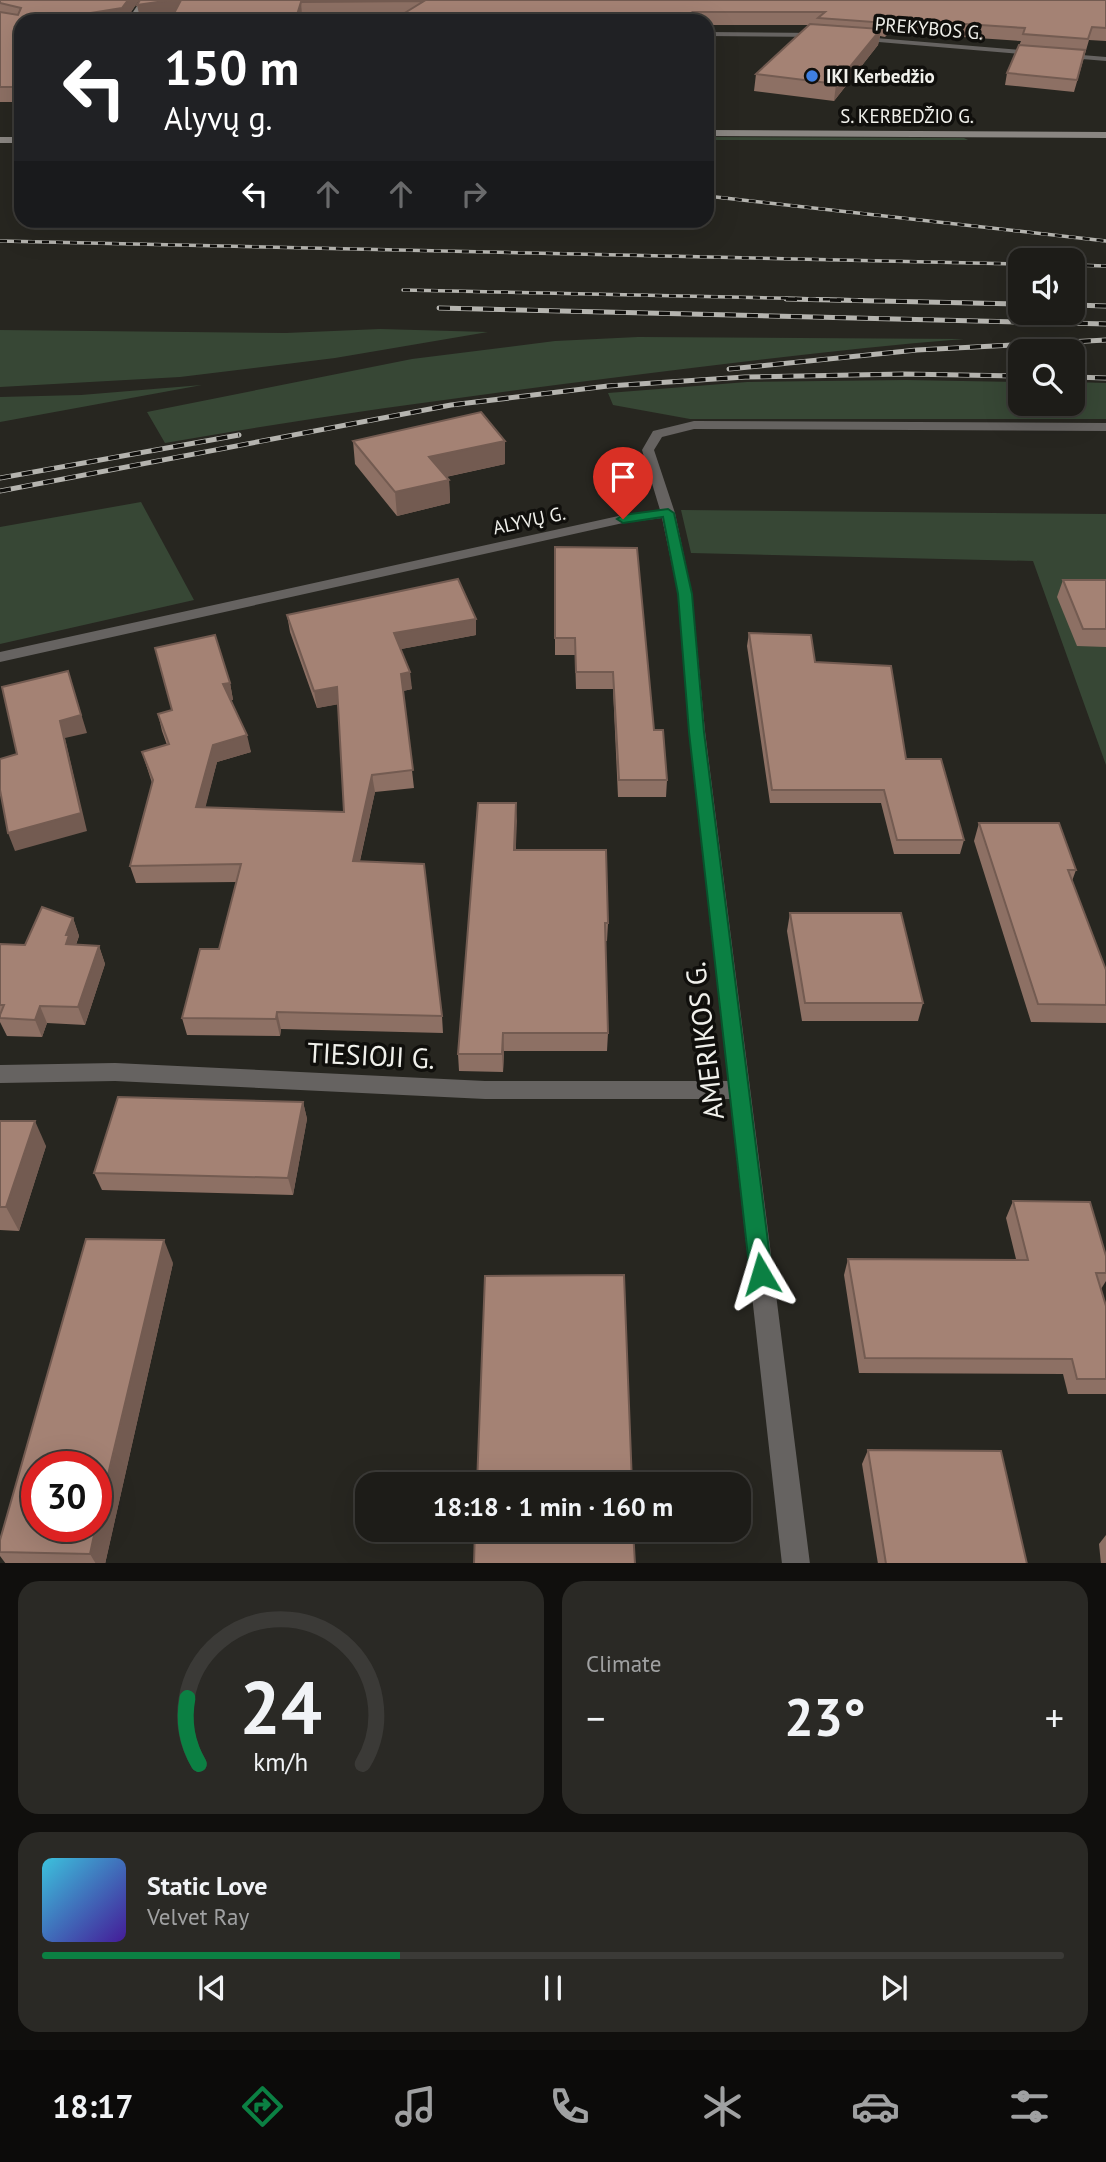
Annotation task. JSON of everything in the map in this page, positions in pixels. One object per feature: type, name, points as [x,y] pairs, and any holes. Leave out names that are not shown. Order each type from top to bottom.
[{"type":"main road","name":"S. KERBEDŽIO G.","points":[[714,133],[1106,135]]},
{"type":"main road","name":"S. KERBEDŽIO G.","points":[[978,134],[986,145],[999,145]]},
{"type":"main road","points":[[1026,145],[1052,146]]},
{"type":"main road","points":[[1066,146],[1106,146]]},
{"type":"street","points":[[714,34],[831,36]]},
{"type":"street","name":"PREKYBOS G.","points":[[843,37],[1106,59]]},
{"type":"street","points":[[668,513],[648,450],[657,434],[694,425],[1106,427]]},
{"type":"street","name":"ALYVŲ G.","points":[[0,657],[596,525],[668,513]]},
{"type":"street","name":"AMERIKOS G.","points":[[668,513],[685,594],[697,732],[738,1090],[796,1563]]},
{"type":"street","name":"TIESIOJI G.","points":[[0,1074],[115,1072],[485,1090],[738,1090]]},
{"type":"green space","points":[[714,137],[964,138],[968,140],[714,140]]},
{"type":"green space","points":[[380,329],[488,332],[335,358],[180,377],[0,387],[0,330],[286,333]]},
{"type":"green space","points":[[638,337],[964,339],[555,385],[332,416],[165,443],[147,412],[412,359],[555,341]]},
{"type":"green space","points":[[747,382],[1008,382],[1008,416],[1085,416],[1085,382],[1106,383],[1106,419],[690,419],[613,405],[608,393]]},
{"type":"green space","points":[[202,385],[0,422],[0,397],[81,395]]},
{"type":"green space","points":[[141,502],[194,600],[0,644],[0,527]]},
{"type":"green space","points":[[681,510],[1106,514],[1106,765],[1033,561],[691,553]]},
{"type":"building","points":[[0,0],[128,0],[122,8],[90,14],[18,14],[21,8],[0,3]]},
{"type":"building","points":[[140,0],[171,0],[137,5]]},
{"type":"building","points":[[181,0],[1106,0],[1106,28],[1092,27],[1088,39],[1023,34],[1025,28],[891,19],[887,23],[818,18],[825,12],[403,14],[424,1],[301,2],[297,14],[174,14]]},
{"type":"building","points":[[0,12],[14,14],[14,87],[0,87]]},
{"type":"building","points":[[810,24],[881,29],[836,84],[756,74]]},
{"type":"building","points":[[1019,45],[1085,50],[1077,80],[1007,73]]},
{"type":"building","points":[[481,412],[505,441],[429,457],[449,480],[395,492],[353,441]]},
{"type":"building","points":[[555,547],[637,548],[654,730],[663,730],[667,780],[619,780],[613,672],[576,672],[575,638],[555,638]]},
{"type":"building","points":[[458,579],[476,619],[394,633],[410,672],[401,674],[413,770],[372,775],[353,861],[424,864],[442,1016],[277,1012],[276,1019],[182,1018],[200,949],[219,949],[241,864],[130,866],[153,780],[142,752],[169,744],[158,714],[172,710],[155,648],[215,635],[230,683],[223,684],[247,735],[213,745],[196,807],[344,812],[337,687],[314,691],[287,615]]},
{"type":"building","points":[[1063,580],[1106,580],[1106,629],[1083,629]]},
{"type":"building","points":[[749,633],[811,635],[815,662],[891,666],[906,759],[941,759],[964,840],[897,840],[884,790],[772,790]]},
{"type":"building","points":[[68,671],[81,715],[60,721],[81,813],[8,833],[0,790],[0,759],[17,754],[2,687]]},
{"type":"building","points":[[478,803],[516,803],[514,850],[606,850],[608,1033],[503,1033],[502,1054],[458,1054]]},
{"type":"building","points":[[979,823],[1059,823],[1076,870],[1068,870],[1106,970],[1106,1005],[1038,1004]]},
{"type":"building","points":[[42,907],[73,918],[66,935],[69,935],[66,944],[99,946],[78,1007],[40,1006],[35,1020],[0,1018],[4,1005],[0,1005],[0,944],[25,945]]},
{"type":"building","points":[[790,913],[901,913],[923,1003],[805,1003]]},
{"type":"building","points":[[118,1097],[303,1102],[288,1178],[94,1173]]},
{"type":"building","points":[[0,1121],[35,1121],[6,1207],[0,1207]]},
{"type":"building","points":[[1013,1201],[1090,1202],[1106,1256],[1106,1273],[1096,1273],[1106,1306],[1106,1379],[1077,1379],[1072,1359],[865,1358],[848,1259],[1028,1260]]},
{"type":"building","points":[[86,1239],[164,1240],[112,1458],[112,1451],[25,1451]]},
{"type":"building","points":[[624,1275],[632,1472],[477,1472],[485,1276]]},
{"type":"building","points":[[868,1450],[1001,1451],[1027,1563],[886,1563]]},
{"type":"building","points":[[21,1466],[21,1542],[93,1542],[90,1554],[0,1552],[0,1540]]},
{"type":"building","points":[[475,1542],[634,1542],[635,1563],[474,1563]]},
{"type":"railway","points":[[714,197],[1106,241]]},
{"type":"railway","points":[[0,241],[1008,264]]},
{"type":"railway","points":[[1085,265],[1106,266]]},
{"type":"railway","points":[[403,290],[863,300]]},
{"type":"railway","points":[[786,299],[1008,304]]},
{"type":"railway","points":[[1085,305],[1106,306]]},
{"type":"railway","points":[[439,308],[1106,324]]},
{"type":"railway","points":[[729,369],[917,350],[1106,340]]},
{"type":"railway","points":[[0,491],[451,405],[608,386],[745,377],[904,374],[1008,376]]},
{"type":"railway","points":[[1085,377],[1106,378]]},
{"type":"railway","points":[[0,478],[239,435]]},
{"type":"place","name":"IKI Kerbedžio","points":[[812,76]]},
{"type":"route","points":[[623,519],[668,513],[677,550],[685,594],[697,732],[761,1274]]}]
